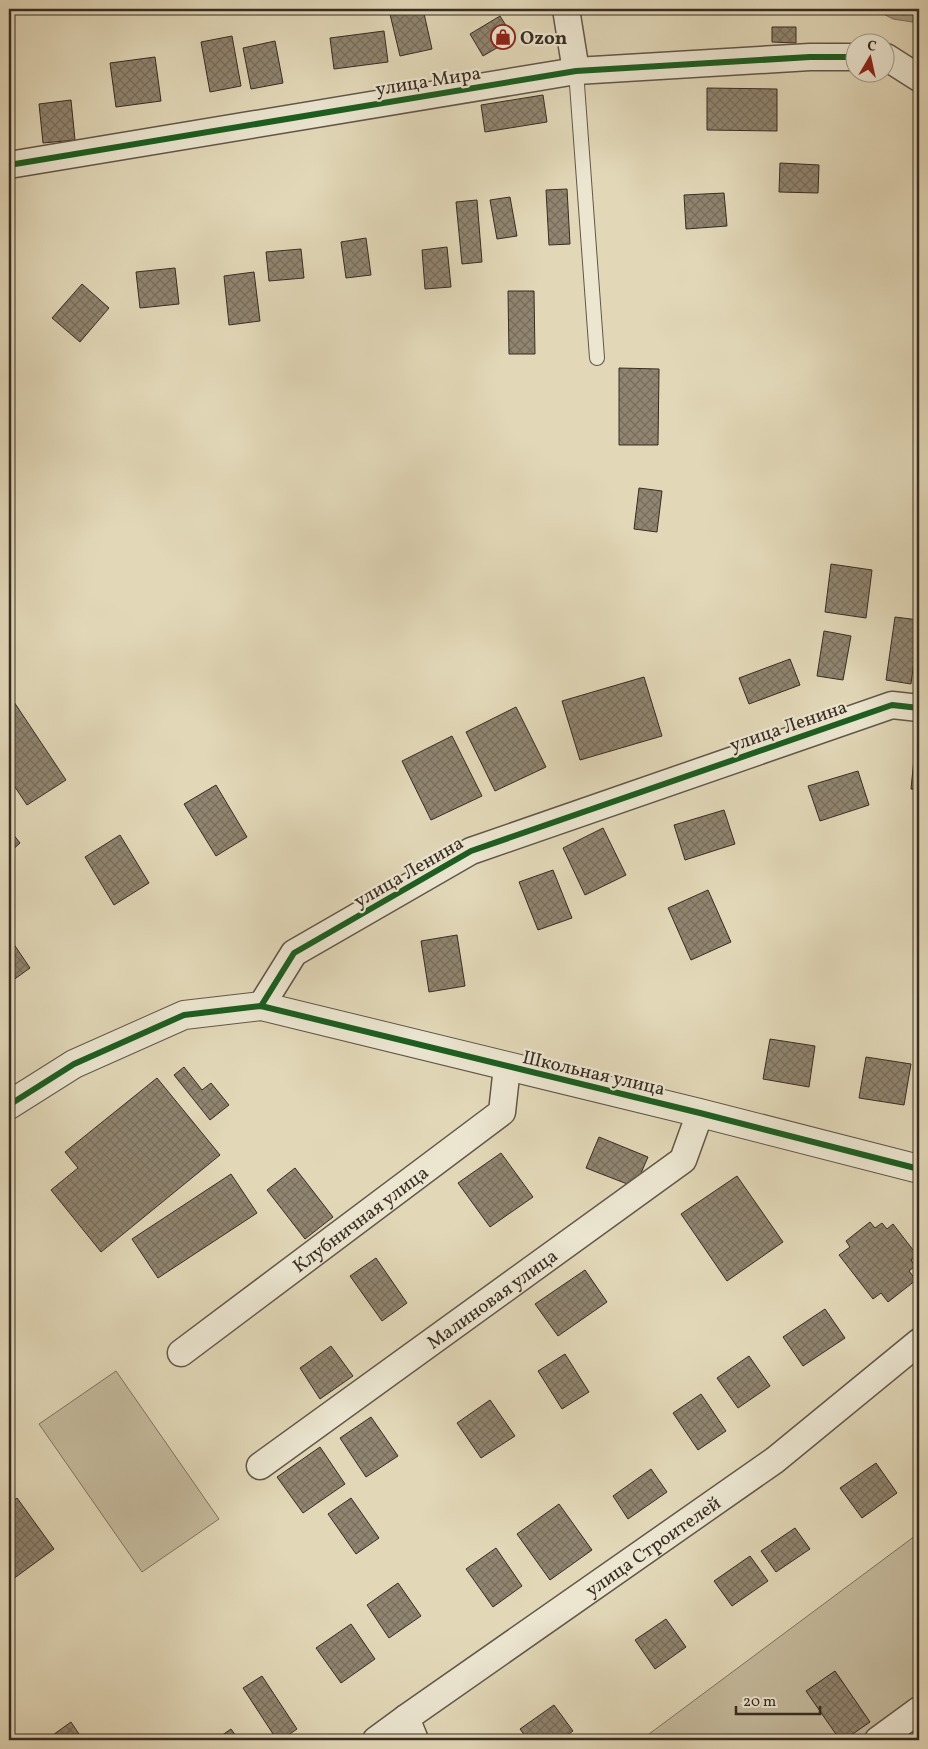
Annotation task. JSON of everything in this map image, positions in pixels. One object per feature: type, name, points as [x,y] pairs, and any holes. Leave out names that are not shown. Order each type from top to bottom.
[{"type":"street","points":[[566,9],[576,71]]},
{"type":"street","name":"улица Мира","points":[[11,171],[576,71],[846,57]]},
{"type":"street","points":[[896,63],[919,78]]},
{"type":"street","name":"улица Ленина","points":[[261,1006],[294,953],[471,850],[892,705],[919,708]]},
{"type":"street","points":[[9,1105],[74,1064],[184,1014],[261,1006]]},
{"type":"street","name":"Школьная улица","points":[[261,1006],[700,1113],[919,1169]]},
{"type":"street","name":"Клубничная улица","points":[[181,1353],[502,1112],[507,1067]]},
{"type":"street","name":"Малиновая улица","points":[[260,1466],[683,1160],[700,1113]]},
{"type":"street","name":"улица Строителей","points":[[376,1740],[410,1729],[775,1460],[919,1342]]},
{"type":"street","points":[[878,1740],[919,1710]]},
{"type":"lane","points":[[576,71],[598,358]]},
{"type":"shaded area","points":[[116,1371],[219,1519],[142,1572],[39,1424]]},
{"type":"shaded area","points":[[919,1533],[919,1740],[641,1740]]},
{"type":"water","points":[[874,9],[919,9],[919,23],[893,19]]},
{"type":"building","points":[[423,9],[432,49],[400,56],[389,10]]},
{"type":"building","points":[[500,16],[514,38],[483,56],[470,34]]},
{"type":"building","points":[[772,27],[796,27],[796,43],[772,42]]},
{"type":"building","points":[[384,31],[388,62],[334,69],[330,38]]},
{"type":"building","points":[[232,36],[241,86],[210,92],[201,42]]},
{"type":"building","points":[[275,41],[283,83],[251,89],[243,48]]},
{"type":"building","points":[[155,57],[161,101],[116,107],[110,63]]},
{"type":"building","points":[[707,88],[777,89],[777,131],[707,130]]},
{"type":"building","points":[[543,95],[547,122],[485,132],[481,105]]},
{"type":"building","points":[[71,100],[75,140],[43,143],[39,104]]},
{"type":"building","points":[[780,163],[819,165],[818,193],[779,192]]},
{"type":"building","points":[[567,189],[570,244],[549,245],[546,190]]},
{"type":"building","points":[[724,193],[727,226],[686,229],[684,195]]},
{"type":"building","points":[[510,197],[517,236],[497,239],[490,200]]},
{"type":"building","points":[[477,200],[482,262],[462,264],[456,202]]},
{"type":"building","points":[[366,238],[371,275],[346,278],[341,242]]},
{"type":"building","points":[[447,247],[451,287],[425,289],[422,250]]},
{"type":"building","points":[[301,249],[304,278],[269,281],[266,252]]},
{"type":"building","points":[[175,268],[179,304],[140,308],[136,272]]},
{"type":"building","points":[[254,272],[260,321],[229,325],[224,276]]},
{"type":"building","points":[[82,284],[109,308],[80,342],[52,318]]},
{"type":"building","points":[[508,291],[534,291],[535,354],[509,354]]},
{"type":"building","points":[[619,368],[659,369],[658,445],[619,445]]},
{"type":"building","points":[[639,488],[662,491],[657,532],[634,529]]},
{"type":"building","points":[[831,564],[872,570],[866,618],[825,612]]},
{"type":"building","points":[[895,617],[919,620],[919,654],[915,653],[911,684],[886,680]]},
{"type":"building","points":[[824,631],[851,636],[843,680],[817,676]]},
{"type":"building","points":[[790,659],[800,685],[749,704],[739,678]]},
{"type":"building","points":[[644,677],[662,736],[580,760],[562,701]]},
{"type":"building","points":[[14,702],[66,780],[27,805],[9,778],[9,706]]},
{"type":"building","points":[[516,707],[546,767],[495,791],[466,732]]},
{"type":"building","points":[[452,736],[482,796],[431,820],[402,761]]},
{"type":"building","points":[[916,738],[919,738],[919,790],[911,789]]},
{"type":"building","points":[[858,771],[869,805],[820,821],[808,786]]},
{"type":"building","points":[[216,785],[247,837],[216,856],[184,804]]},
{"type":"building","points":[[724,810],[735,844],[685,860],[674,825]]},
{"type":"building","points":[[603,828],[626,875],[585,895],[563,848]]},
{"type":"building","points":[[9,829],[20,843],[9,853]]},
{"type":"building","points":[[120,835],[149,883],[114,905],[85,857]]},
{"type":"building","points":[[553,870],[572,918],[538,930],[519,882]]},
{"type":"building","points":[[708,890],[731,942],[691,960],[668,908]]},
{"type":"building","points":[[457,935],[465,986],[429,992],[421,941]]},
{"type":"building","points":[[9,937],[30,968],[9,983]]},
{"type":"building","points":[[770,1039],[815,1046],[809,1087],[763,1079]]},
{"type":"building","points":[[866,1057],[911,1064],[904,1105],[859,1098]]},
{"type":"building","points":[[184,1067],[202,1090],[211,1083],[229,1105],[210,1120],[174,1075]]},
{"type":"building","points":[[157,1078],[220,1155],[101,1252],[51,1190],[78,1168],[65,1152]]},
{"type":"building","points":[[599,1137],[648,1157],[635,1187],[586,1168]]},
{"type":"building","points":[[501,1153],[533,1197],[490,1227],[458,1183]]},
{"type":"building","points":[[295,1168],[333,1217],[305,1239],[267,1190]]},
{"type":"building","points":[[231,1174],[257,1213],[158,1278],[132,1239]]},
{"type":"building","points":[[737,1176],[783,1242],[727,1281],[681,1214]]},
{"type":"building","points":[[870,1222],[875,1228],[882,1223],[887,1229],[893,1224],[917,1255],[911,1260],[915,1266],[909,1271],[916,1280],[888,1302],[881,1293],[873,1299],[839,1255],[850,1247],[846,1241]]},
{"type":"building","points":[[376,1258],[407,1303],[382,1321],[350,1276]]},
{"type":"building","points":[[585,1270],[607,1302],[558,1336],[535,1304]]},
{"type":"building","points":[[825,1309],[845,1338],[803,1366],[783,1337]]},
{"type":"building","points":[[331,1346],[353,1376],[320,1399],[300,1368]]},
{"type":"building","points":[[565,1354],[589,1392],[562,1409],[538,1371]]},
{"type":"building","points":[[749,1356],[770,1386],[738,1408],[717,1378]]},
{"type":"building","points":[[701,1394],[726,1431],[698,1450],[673,1413]]},
{"type":"building","points":[[490,1400],[515,1436],[481,1458],[457,1423]]},
{"type":"building","points":[[371,1417],[398,1456],[366,1477],[340,1438]]},
{"type":"building","points":[[320,1447],[345,1484],[303,1513],[277,1477]]},
{"type":"building","points":[[876,1463],[897,1493],[862,1518],[840,1488]]},
{"type":"building","points":[[651,1469],[667,1492],[628,1519],[613,1496]]},
{"type":"building","points":[[17,1498],[54,1549],[9,1582],[9,1504]]},
{"type":"building","points":[[351,1498],[379,1538],[356,1554],[328,1514]]},
{"type":"building","points":[[559,1504],[592,1550],[550,1580],[517,1534]]},
{"type":"building","points":[[795,1528],[810,1549],[776,1572],[761,1551]]},
{"type":"building","points":[[496,1548],[522,1586],[493,1607],[466,1569]]},
{"type":"building","points":[[750,1556],[768,1581],[732,1606],[714,1581]]},
{"type":"building","points":[[398,1583],[421,1616],[389,1638],[367,1605]]},
{"type":"building","points":[[666,1619],[686,1647],[655,1669],[635,1640]]},
{"type":"building","points":[[351,1624],[375,1659],[341,1683],[316,1648]]},
{"type":"building","points":[[835,1671],[870,1722],[844,1740],[840,1740],[806,1691]]},
{"type":"building","points":[[262,1676],[297,1729],[281,1740],[277,1740],[243,1688]]},
{"type":"building","points":[[554,1705],[573,1731],[560,1740],[528,1740],[520,1729]]},
{"type":"building","points":[[71,1722],[83,1740],[52,1740],[50,1737]]},
{"type":"building","points":[[231,1729],[239,1740],[215,1740]]},
{"type":"cycle path","points":[[9,165],[576,71],[810,57],[846,57]]},
{"type":"cycle path","points":[[261,1006],[294,953],[471,851],[892,705],[919,708]]},
{"type":"cycle path","points":[[9,1105],[74,1064],[184,1015],[261,1006],[700,1113],[919,1169]]},
{"type":"place","name":"Ozon","points":[[503,37]]}]
